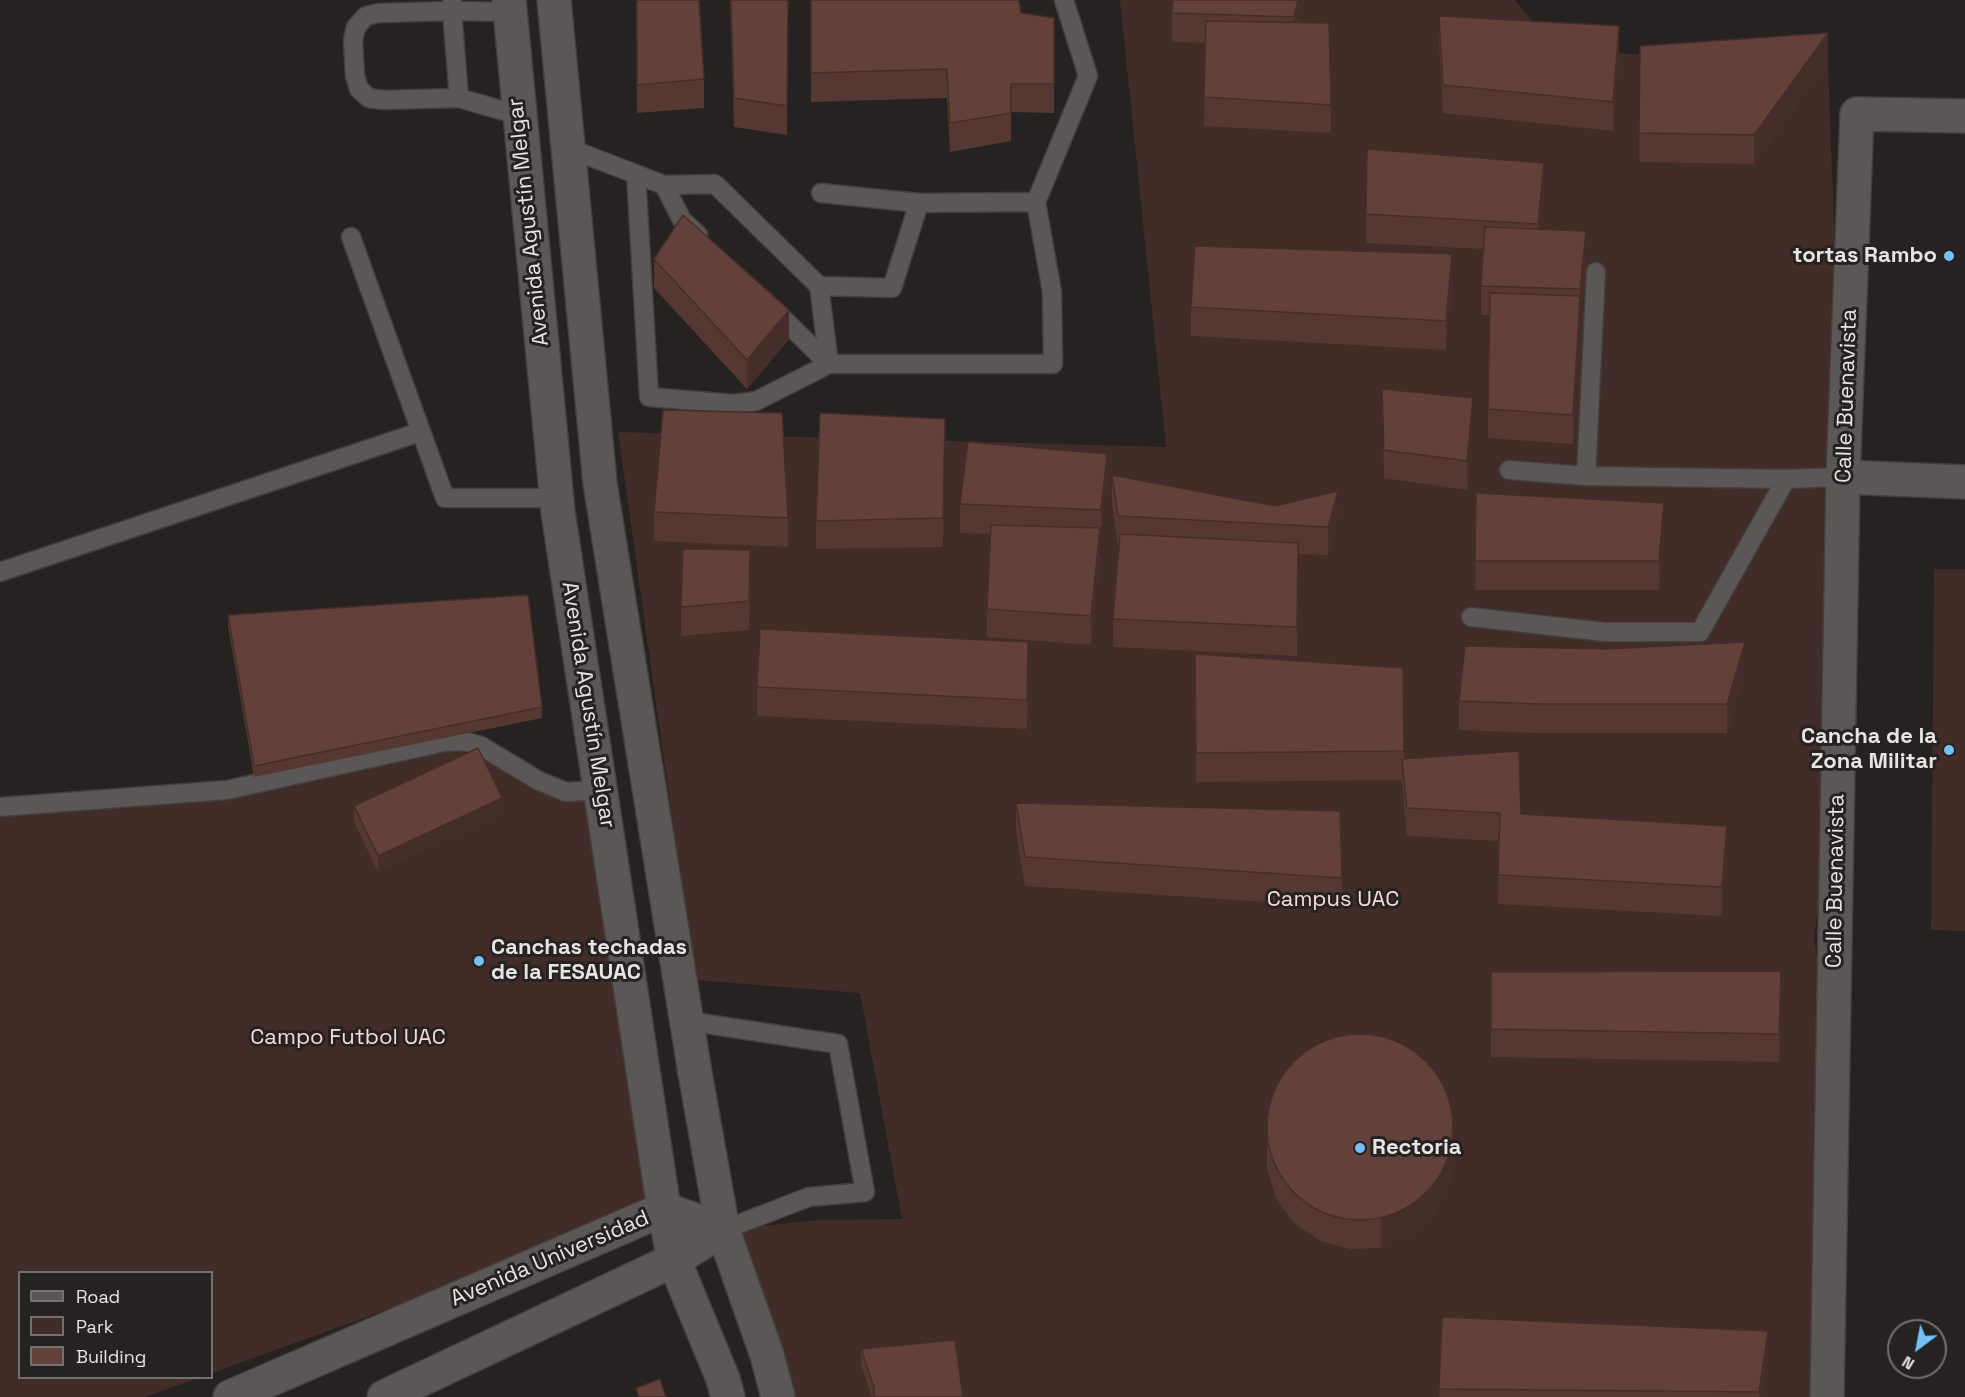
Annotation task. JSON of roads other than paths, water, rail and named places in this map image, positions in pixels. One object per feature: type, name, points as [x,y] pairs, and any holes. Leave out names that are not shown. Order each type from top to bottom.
[{"type":"main road","name":"Avenida Agustín Melgar","points":[[554,0],[600,483],[723,1230],[767,1354],[778,1397]]},
{"type":"main road","name":"Avenida Agustín Melgar","points":[[509,6],[557,498],[664,1209],[674,1260],[723,1379],[728,1397]]},
{"type":"main road","name":"Calle Buenavista","points":[[1827,1397],[1843,477],[1857,114],[1965,116]]},
{"type":"main road","points":[[1843,477],[1965,482]]},
{"type":"main road","name":"Avenida Universidad","points":[[230,1397],[664,1209],[723,1230]]},
{"type":"main road","points":[[384,1397],[674,1260],[723,1230]]},
{"type":"lane","points":[[636,174],[649,397],[734,404],[756,401],[829,364],[1053,364],[1052,292],[1036,202],[1088,76],[1064,0]]},
{"type":"lane","points":[[452,5],[459,98]]},
{"type":"lane","points":[[509,6],[452,5],[366,16],[356,27],[353,40],[355,76],[360,89],[369,98],[459,98],[518,115]]},
{"type":"lane","points":[[568,148],[664,185],[715,184],[819,286],[829,364]]},
{"type":"lane","points":[[664,185],[682,220],[707,244]]},
{"type":"lane","points":[[821,193],[919,203],[1036,202]]},
{"type":"lane","points":[[819,286],[891,288],[919,203]]},
{"type":"lane","points":[[351,237],[445,498],[557,498]]},
{"type":"lane","points":[[1586,476],[1596,272]]},
{"type":"lane","points":[[764,300],[829,364]]},
{"type":"lane","points":[[0,572],[420,432]]},
{"type":"lane","points":[[1509,470],[1586,476],[1786,479],[1843,477]]},
{"type":"lane","points":[[1471,617],[1605,632],[1700,633],[1786,479]]},
{"type":"lane","points":[[0,807],[227,790],[444,742],[464,741],[481,746],[539,781],[566,792],[601,790]]},
{"type":"lane","points":[[687,1021],[838,1044],[865,1192],[809,1197],[723,1230]]},
{"type":"place","name":"tortas Rambo","points":[[1949,256]]},
{"type":"place","name":"Cancha de la Zona Militar","points":[[1949,750]]},
{"type":"place","name":"Canchas techadas de la FESAUAC","points":[[479,961]]},
{"type":"place","name":"Rectoria","points":[[1360,1148]]},
{"type":"park label","name":"Campus UAC","points":[[1333,900]]},
{"type":"park label","name":"Campo Futbol UAC","points":[[348,1038]]}]
